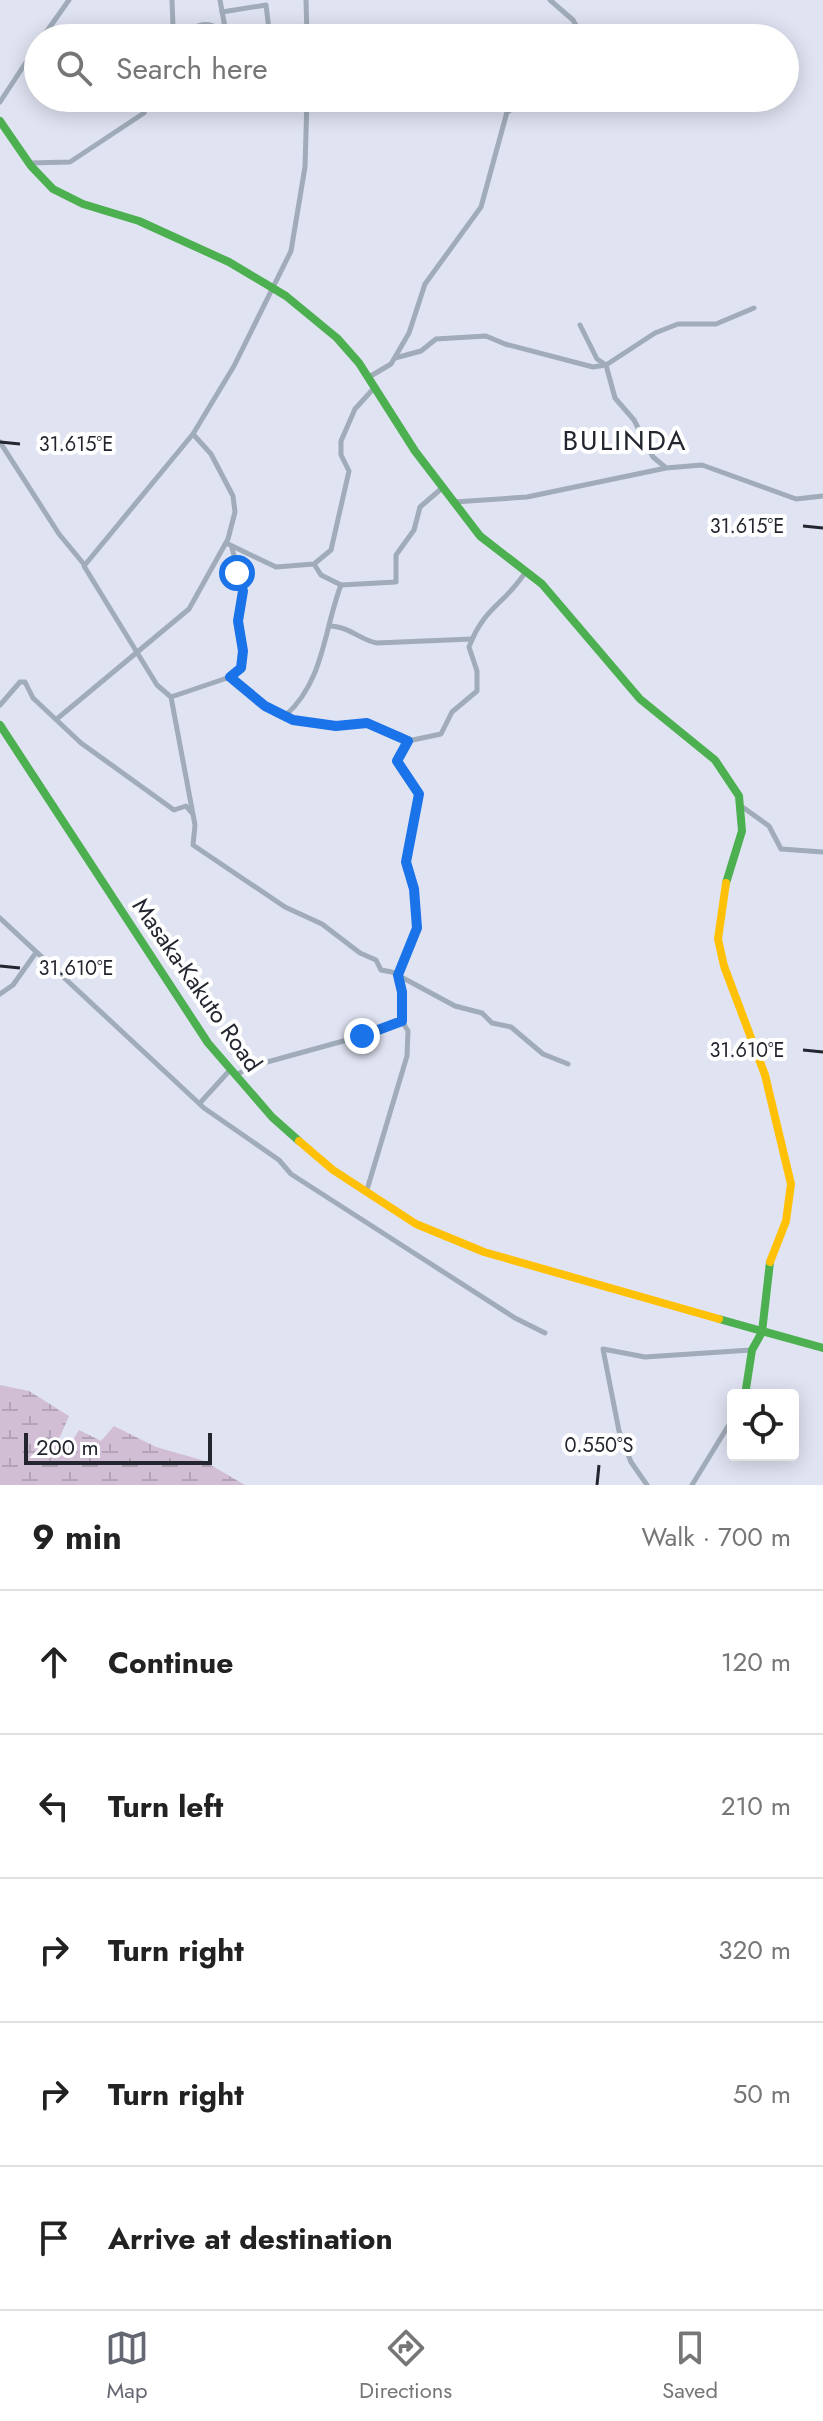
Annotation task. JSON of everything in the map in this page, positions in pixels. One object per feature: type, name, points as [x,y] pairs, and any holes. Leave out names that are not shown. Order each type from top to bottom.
[{"type":"main road","points":[[0,121],[46,183],[65,196],[135,220],[241,267],[272,286],[342,344],[369,377],[441,489],[489,545],[542,584],[640,699],[715,760],[734,785],[741,806],[742,831],[722,897],[718,939],[724,966],[765,1075],[791,1175],[786,1221],[766,1272],[762,1332],[752,1350],[746,1389]]},
{"type":"main road","name":"Masaka-Kakuto Road","points":[[0,725],[232,1073],[283,1128],[365,1194],[416,1224],[515,1263],[823,1348]]},
{"type":"street","points":[[52,24],[69,0]]},
{"type":"street","points":[[172,0],[173,24]]},
{"type":"street","points":[[220,0],[224,24]]},
{"type":"street","points":[[238,9],[246,0]]},
{"type":"street","points":[[306,0],[307,24]]},
{"type":"street","points":[[550,0],[578,24]]},
{"type":"street","points":[[222,12],[266,5],[268,24]]},
{"type":"street","points":[[0,102],[24,65]]},
{"type":"street","points":[[30,163],[70,162],[142,112]]},
{"type":"street","points":[[84,564],[138,504],[193,434],[241,354],[291,251],[305,167],[307,112]]},
{"type":"street","points":[[369,377],[391,364],[395,358],[409,333],[425,284],[481,207],[507,112]]},
{"type":"street","points":[[395,358],[421,351],[436,339],[486,336],[586,368],[606,365],[655,333],[678,324],[716,324],[754,308]]},
{"type":"street","points":[[580,325],[597,359],[606,365],[615,398],[634,420],[653,457],[666,468]]},
{"type":"street","points":[[229,545],[272,566],[314,564],[333,544],[349,475],[341,450],[344,432],[355,409],[375,387]]},
{"type":"street","points":[[58,718],[189,609],[229,545],[234,517],[233,496],[211,454],[193,434]]},
{"type":"street","points":[[0,442],[65,544],[84,564],[122,632],[157,685],[171,697],[195,825],[193,845],[285,907],[322,924],[376,960],[381,970],[398,975],[455,1006],[482,1013],[492,1023],[511,1027],[543,1054],[568,1064]]},
{"type":"street","points":[[451,502],[527,497],[666,468],[702,465],[796,499],[823,496]]},
{"type":"street","points":[[314,564],[321,575],[341,585],[397,581],[396,555],[414,530],[420,507],[441,489]]},
{"type":"street","points":[[171,697],[230,677],[241,668],[243,651],[238,621],[243,591],[229,545]]},
{"type":"street","points":[[230,677],[265,706],[302,722],[336,726],[367,723],[408,741],[436,737],[447,725],[452,712],[474,696],[478,684],[470,652],[472,639],[493,605],[513,593],[526,571]]},
{"type":"street","points":[[286,715],[304,694],[319,665],[341,585]]},
{"type":"street","points":[[331,626],[341,627],[377,643],[472,639]]},
{"type":"street","points":[[0,705],[18,684],[25,682],[33,698],[58,718],[81,743],[171,809],[186,806],[192,812]]},
{"type":"street","points":[[365,1194],[405,1068],[408,1031],[402,1021],[402,992],[398,975],[417,928],[414,889],[406,862],[419,794],[397,761],[408,741]]},
{"type":"street","points":[[741,806],[769,826],[781,849],[823,852]]},
{"type":"street","points":[[0,918],[35,954],[200,1103],[279,1160],[299,1181],[515,1318],[545,1333]]},
{"type":"street","points":[[0,994],[13,985],[35,954]]},
{"type":"street","points":[[200,1103],[232,1073],[376,1032],[402,1021]]},
{"type":"street","points":[[647,1485],[631,1462],[619,1431],[603,1349],[645,1357],[752,1350]]},
{"type":"street","points":[[692,1485],[727,1428]]},
{"type":"green space","points":[[0,1385],[29,1391],[69,1416],[56,1446],[67,1450],[79,1430],[101,1441],[114,1426],[156,1447],[202,1460],[245,1485],[0,1485]]},
{"type":"traffic: fast","points":[[0,121],[31,166],[53,189],[83,204],[139,221],[229,262],[286,296],[337,338],[359,363],[415,451],[480,536],[542,584],[640,699],[715,760],[739,796],[742,831],[726,883]]},
{"type":"traffic: fast","points":[[0,725],[208,1043],[272,1117],[299,1141]]},
{"type":"traffic: fast","points":[[746,1389],[752,1350],[762,1332],[770,1262]]},
{"type":"traffic: fast","points":[[719,1319],[823,1348]]},
{"type":"traffic: slow","points":[[726,883],[718,939],[724,966],[765,1075],[791,1184],[786,1221],[770,1262]]},
{"type":"traffic: slow","points":[[299,1141],[333,1170],[416,1224],[484,1252],[719,1319]]},
{"type":"district","name":"BULINDA","points":[[625,440]]},
{"type":"route","points":[[237,573],[243,591],[238,621],[243,651],[241,668],[230,677],[265,706],[293,720],[345,727],[367,723],[383,727],[408,741],[397,761],[419,794],[406,862],[414,889],[416,936],[397,981],[402,992],[402,1021],[362,1036]]}]
